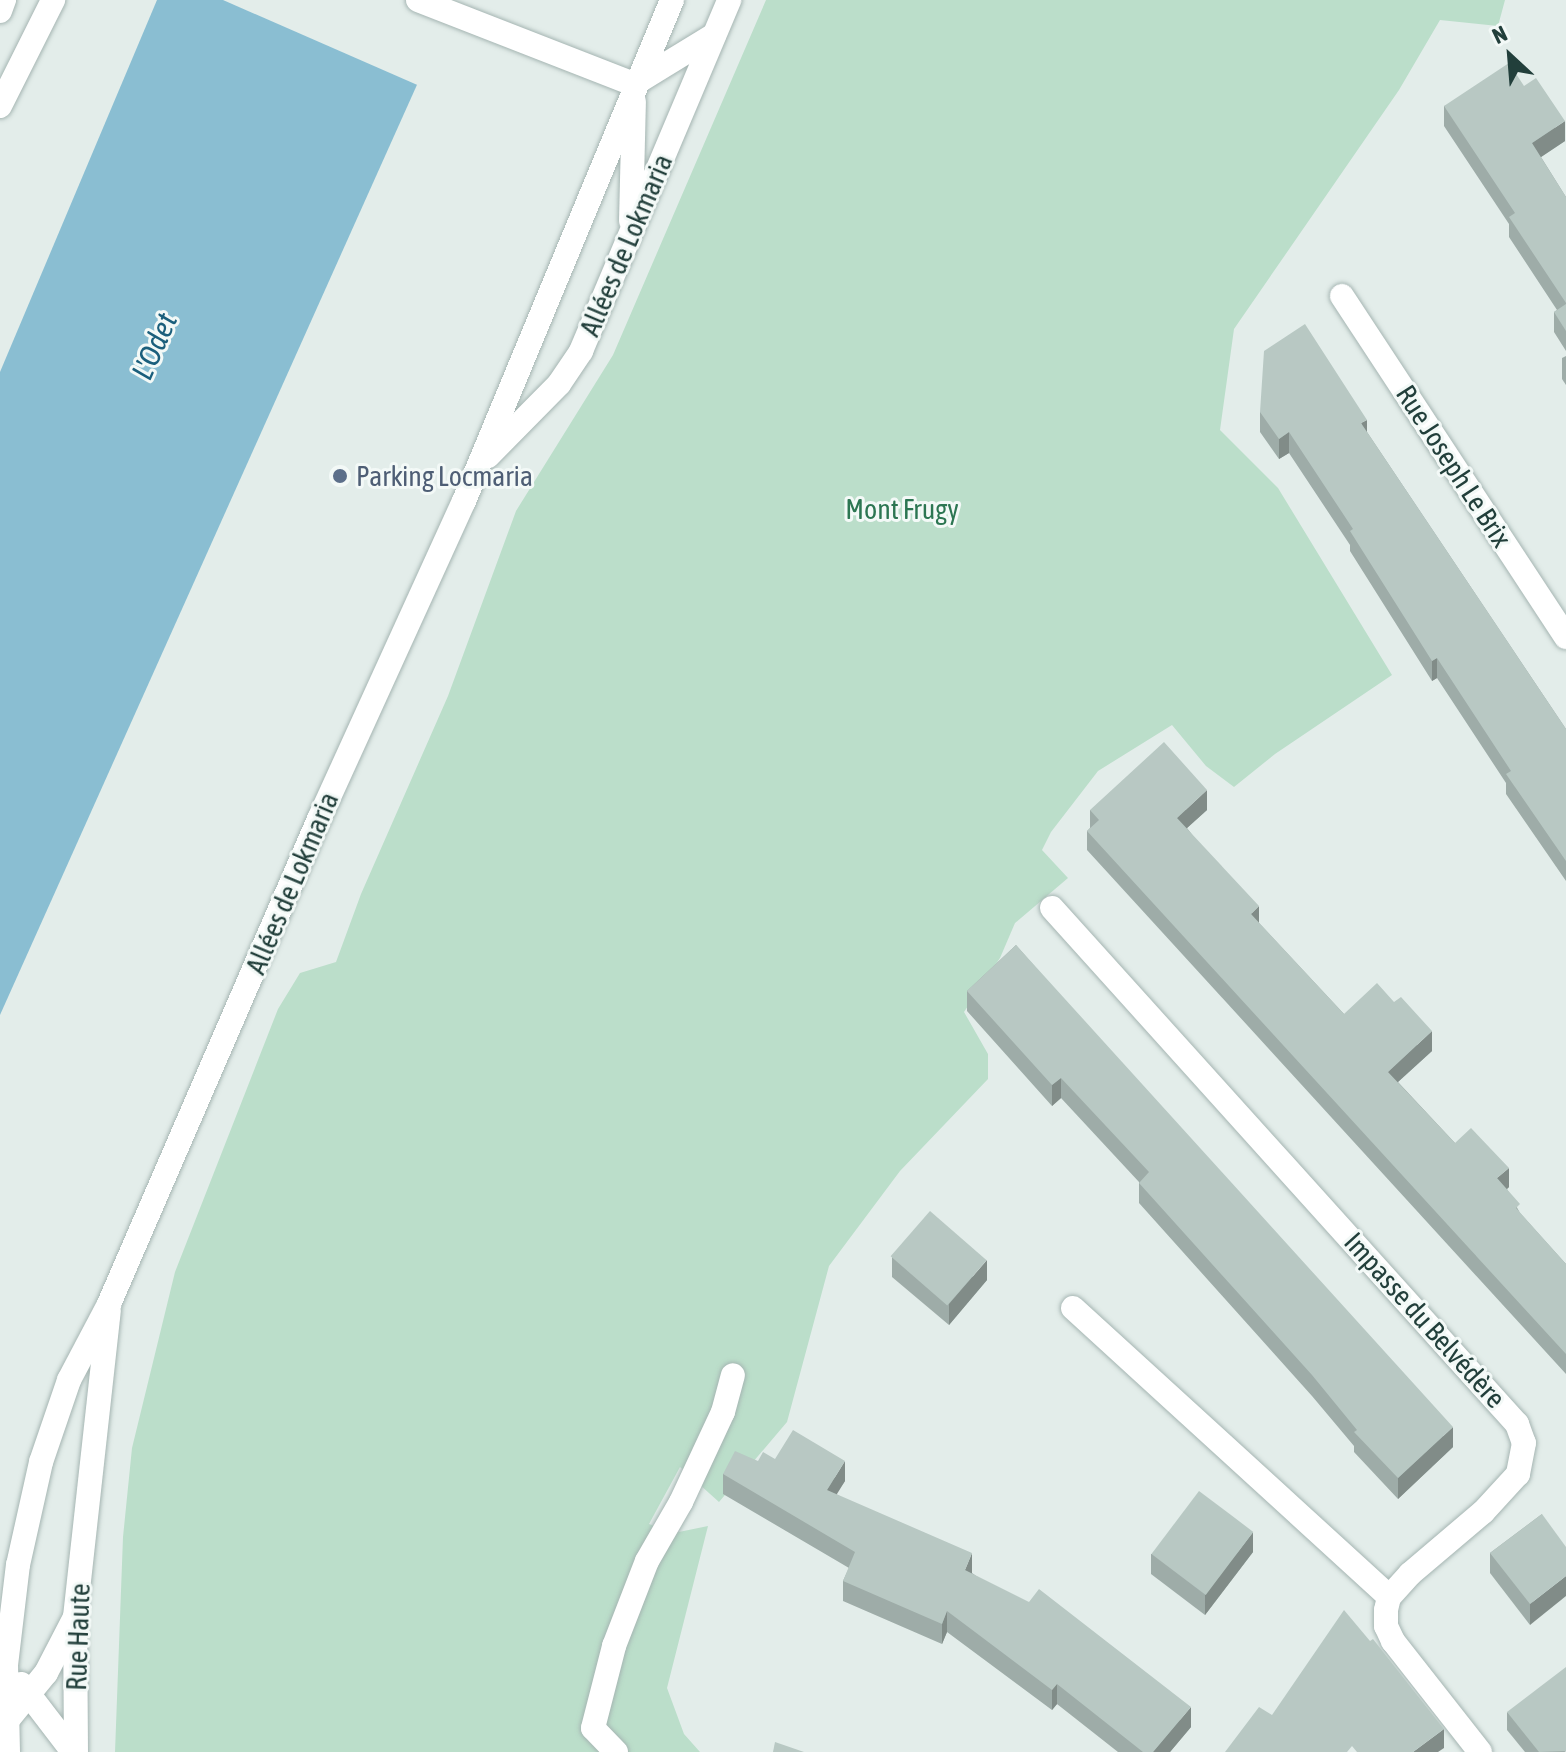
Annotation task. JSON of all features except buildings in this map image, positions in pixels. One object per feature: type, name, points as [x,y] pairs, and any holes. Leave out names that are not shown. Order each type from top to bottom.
[{"type":"main road","points":[[0,11],[4,0]]},
{"type":"main road","points":[[0,106],[53,0]]},
{"type":"main road","points":[[418,0],[455,17],[634,84]]},
{"type":"main road","name":"Allées de Lokmaria","points":[[3,1664],[27,1522],[41,1462],[65,1391],[88,1339],[109,1304],[319,819],[481,463],[634,84],[672,0]]},
{"type":"main road","name":"Allées de Lokmaria","points":[[481,463],[559,384],[596,320],[729,0]]},
{"type":"main road","points":[[634,84],[714,35]]},
{"type":"main road","points":[[631,238],[634,84]]},
{"type":"main road","name":"Rue Joseph Le Brix","points":[[1342,296],[1566,637]]},
{"type":"main road","name":"Impasse du Belvédère","points":[[1052,908],[1517,1424],[1524,1443],[1518,1474],[1483,1512],[1410,1574],[1389,1597]]},
{"type":"main road","name":"Allées de Lokmaria","points":[[85,1522],[109,1304]]},
{"type":"main road","points":[[1073,1308],[1389,1597],[1386,1626],[1393,1641],[1480,1752]]},
{"type":"main road","points":[[616,1752],[593,1728],[614,1646],[647,1561],[681,1502],[723,1412],[733,1375]]},
{"type":"main road","name":"Rue Haute","points":[[75,1752],[75,1617],[85,1522]]},
{"type":"main road","points":[[3,1722],[46,1673],[75,1617]]},
{"type":"main road","points":[[3,1664],[75,1752]]},
{"type":"main road","points":[[3,1664],[3,1722],[8,1752]]},
{"type":"green space","name":"Mont Frugy","points":[[766,0],[1505,0],[1498,26],[1440,20],[1399,90],[1234,329],[1220,430],[1278,488],[1392,675],[1275,754],[1234,787],[1206,766],[1172,725],[1098,771],[1051,832],[1042,850],[1068,878],[1015,923],[1000,958],[964,1012],[988,1054],[988,1079],[900,1171],[829,1266],[787,1422],[719,1502],[680,1467],[649,1524],[674,1533],[708,1526],[667,1688],[684,1734],[700,1752],[115,1752],[123,1537],[132,1448],[175,1272],[278,1009],[300,973],[336,962],[361,894],[448,696],[516,511],[613,355]]},
{"type":"water","name":"L'Odet","points":[[157,0],[455,0],[0,1015],[0,372]]},
{"type":"pier","points":[[223,0],[459,0],[422,87]]},
{"type":"place","name":"Parking Locmaria","points":[[340,476]]}]
